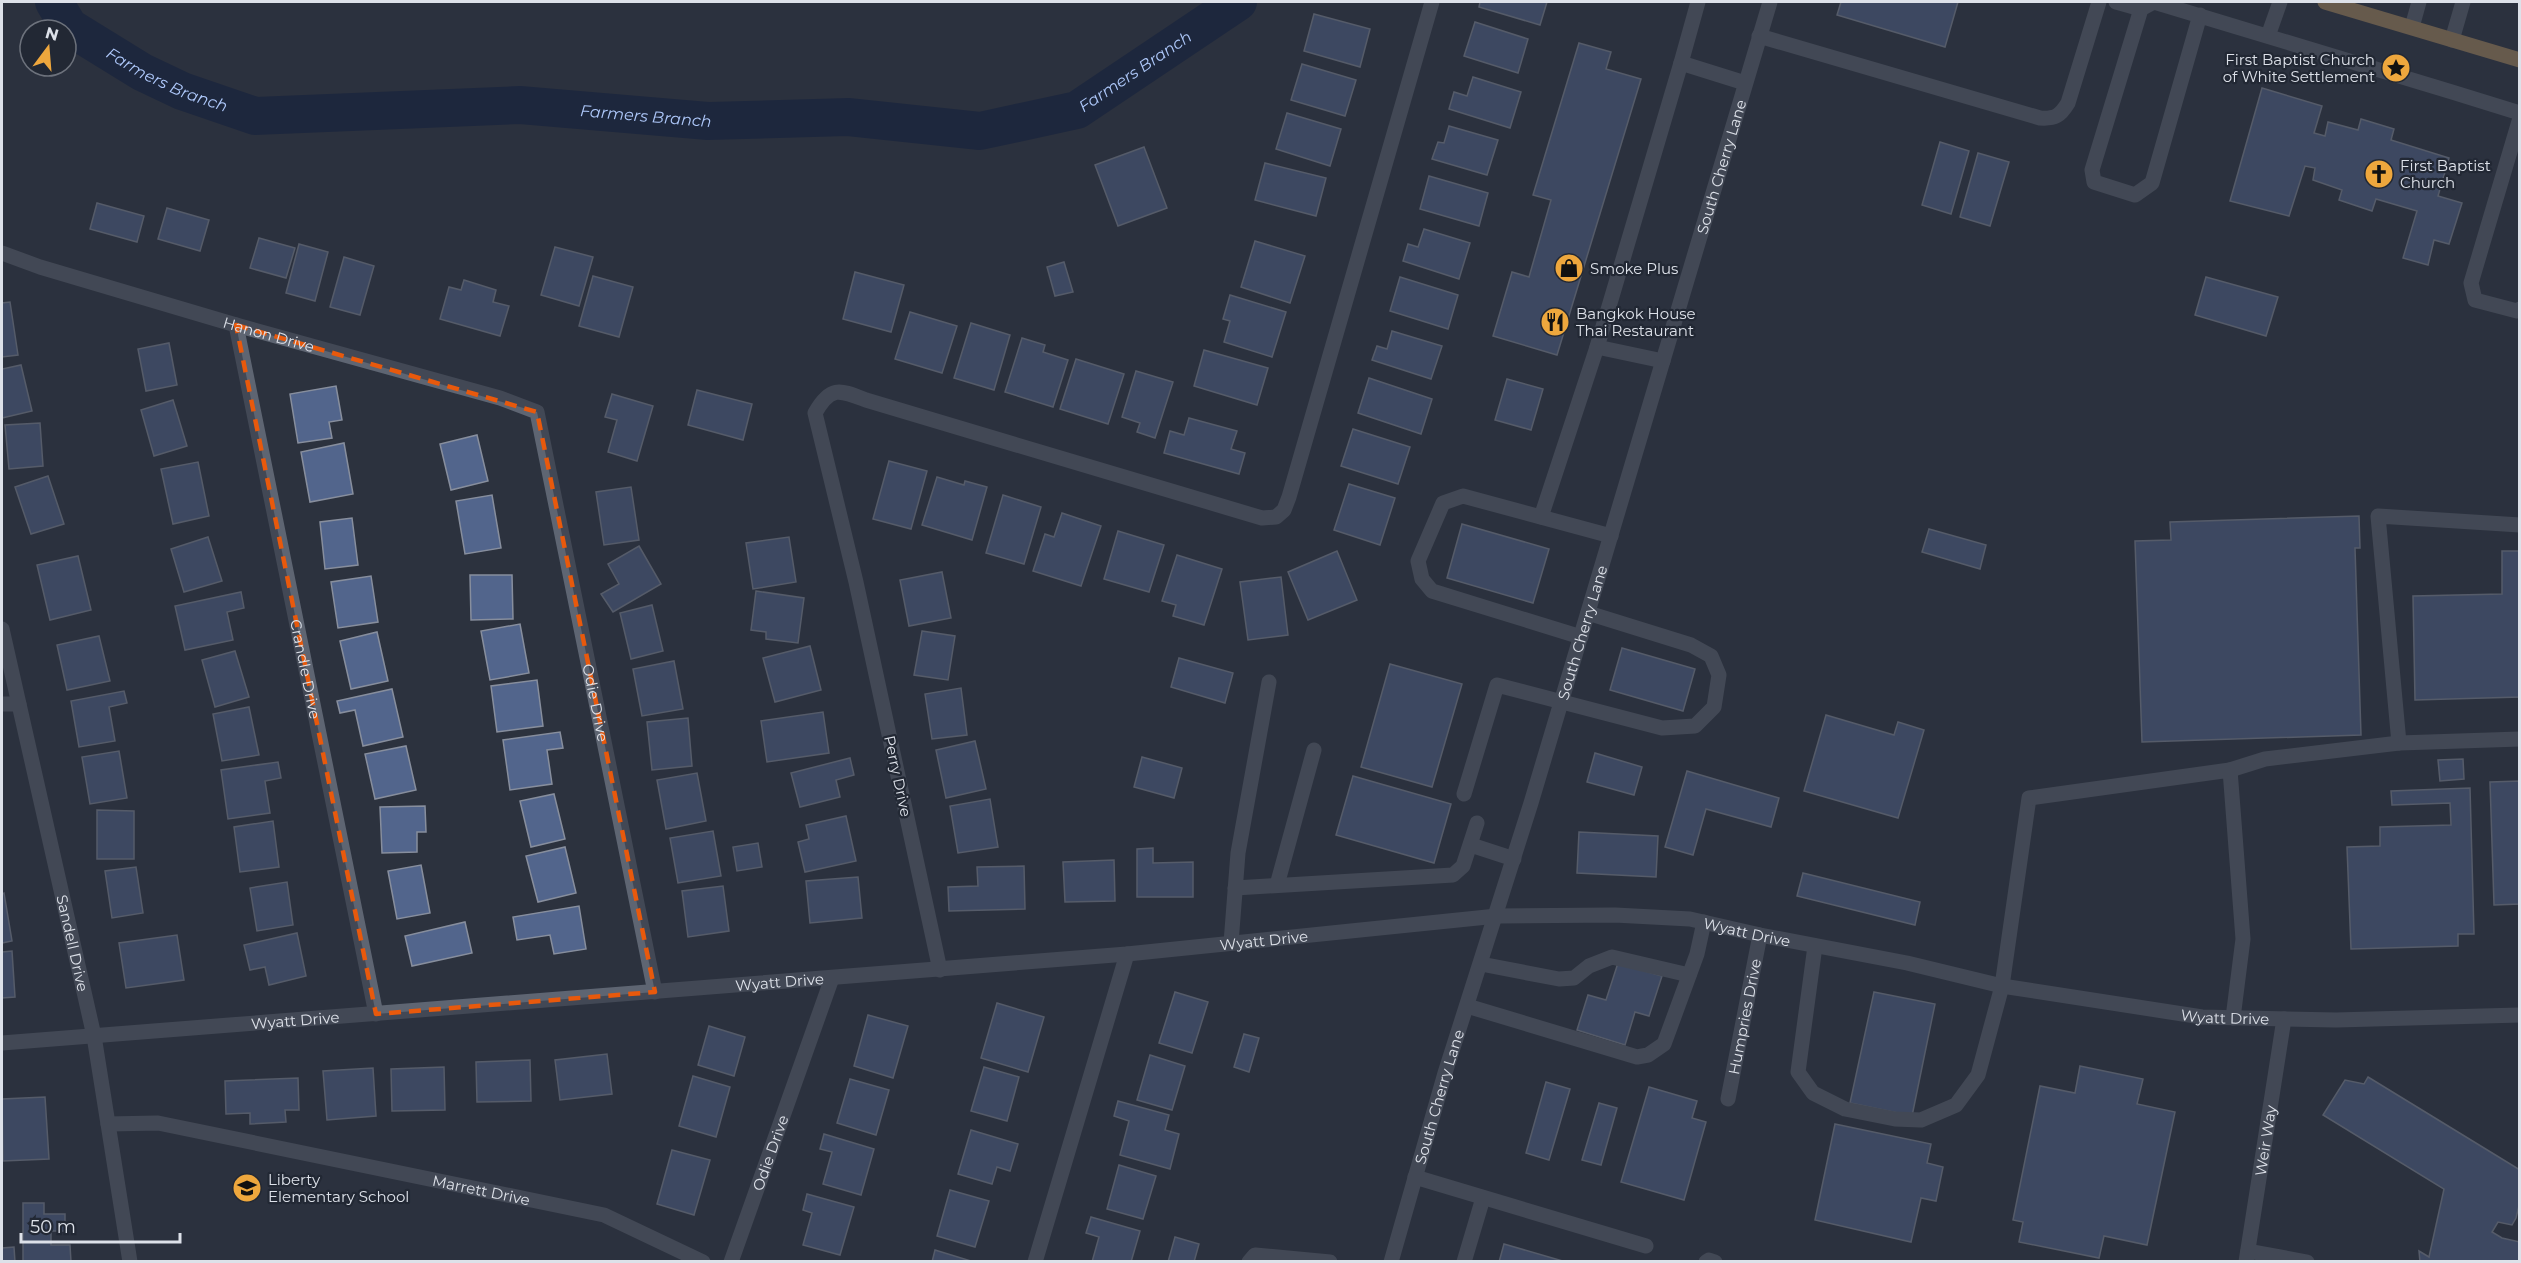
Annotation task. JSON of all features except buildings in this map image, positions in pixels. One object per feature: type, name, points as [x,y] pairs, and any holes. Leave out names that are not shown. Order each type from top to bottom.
[{"type":"main road","points":[[2325,2],[2520,60]]},
{"type":"street","name":"Perry Drive","points":[[940,970],[856,582],[815,413],[830,395],[842,391],[877,404],[1262,518],[1276,517],[1284,510],[1289,497],[1432,2]]},
{"type":"street","points":[[1541,517],[1597,347],[1698,2]]},
{"type":"street","name":"South Cherry Lane","points":[[1391,1262],[1445,1073],[1497,916],[1562,702],[1770,2]]},
{"type":"street","points":[[1759,36],[2053,119],[2061,114],[2068,103],[2099,2]]},
{"type":"street","points":[[2116,2],[2141,9],[2154,2],[2172,4],[2200,15],[2520,113]]},
{"type":"street","points":[[2268,36],[2280,2]]},
{"type":"street","points":[[2412,27],[2419,2]]},
{"type":"street","points":[[2452,40],[2463,2]]},
{"type":"street","points":[[2141,9],[2092,170],[2094,182],[2135,195],[2151,183],[2200,15]]},
{"type":"street","points":[[1681,63],[1745,83]]},
{"type":"street","points":[[2520,118],[2471,283],[2475,300],[2517,311],[2520,309]]},
{"type":"street","name":"Hanon Drive","points":[[2,253],[236,325],[500,398],[537,412]]},
{"type":"street","name":"Crandle Drive","points":[[236,325],[376,1014]]},
{"type":"street","points":[[1597,347],[1663,361]]},
{"type":"street","name":"Odie Drive","points":[[537,412],[655,992]]},
{"type":"street","points":[[1581,638],[1432,591],[1422,579],[1418,561],[1443,503],[1463,496],[1611,536]]},
{"type":"street","points":[[2399,743],[2378,516],[2520,525]]},
{"type":"street","points":[[1464,794],[1497,685],[1662,728],[1695,726],[1714,707],[1719,675],[1711,656],[1691,645],[1588,613]]},
{"type":"street","name":"Sandell Drive","points":[[2,629],[94,1036],[130,1262]]},
{"type":"street","points":[[1231,943],[1245,810],[1269,682]]},
{"type":"street","points":[[2,704],[19,704]]},
{"type":"street","points":[[1815,946],[1798,1072],[1813,1092],[1845,1109],[1895,1119],[1921,1120],[1956,1105],[1978,1075],[2002,986],[2029,798],[2229,771],[2265,759],[2399,743],[2520,739]]},
{"type":"street","points":[[1277,885],[1314,750]]},
{"type":"street","points":[[2229,771],[2243,939],[2233,1018]]},
{"type":"street","points":[[1235,888],[1447,876],[1459,872],[1471,845],[1477,823]]},
{"type":"street","points":[[1471,845],[1514,859]]},
{"type":"street","name":"Wyatt Drive","points":[[2,1043],[940,970],[1127,954],[1497,916],[1615,915],[1690,919],[1907,963],[2002,986],[2202,1017],[2336,1020],[2520,1015]]},
{"type":"street","points":[[1467,1006],[1637,1057],[1648,1055],[1664,1044],[1689,975],[1704,922]]},
{"type":"street","name":"Humpries Drive","points":[[1728,1099],[1760,935]]},
{"type":"street","points":[[1035,1262],[1127,954]]},
{"type":"street","points":[[1481,964],[1558,979],[1574,978],[1589,966],[1612,957],[1689,975]]},
{"type":"street","name":"Odie Drive","points":[[731,1262],[832,978]]},
{"type":"street","name":"Weir Way","points":[[2247,1256],[2284,1019]]},
{"type":"street","name":"Marrett Drive","points":[[108,1124],[158,1123],[604,1215],[703,1262]]},
{"type":"street","points":[[1415,1177],[1646,1246]]},
{"type":"street","points":[[1464,1262],[1483,1198]]},
{"type":"street","points":[[1249,1262],[1255,1255],[1330,1262]]},
{"type":"street","points":[[2247,1256],[2307,1262]]},
{"type":"street","points":[[1706,1262],[1709,1260],[1714,1262]]},
{"type":"highlighted area","points":[[236,325],[537,412],[655,992],[376,1014]]},
{"type":"waterway","name":"Farmers Branch","points":[[54,2],[69,27],[142,72],[182,91],[255,116],[520,105],[708,121],[848,117],[980,131],[1077,110],[1238,2]]},
{"type":"place","name":"First Baptist Church of White Settlement","points":[[2396,68]]},
{"type":"place","name":"First Baptist Church","points":[[2379,174]]},
{"type":"place","name":"Smoke Plus","points":[[1569,268]]},
{"type":"place","name":"Bangkok House Thai Restaurant","points":[[1555,322]]},
{"type":"place","name":"Liberty Elementary School","points":[[247,1188]]}]
